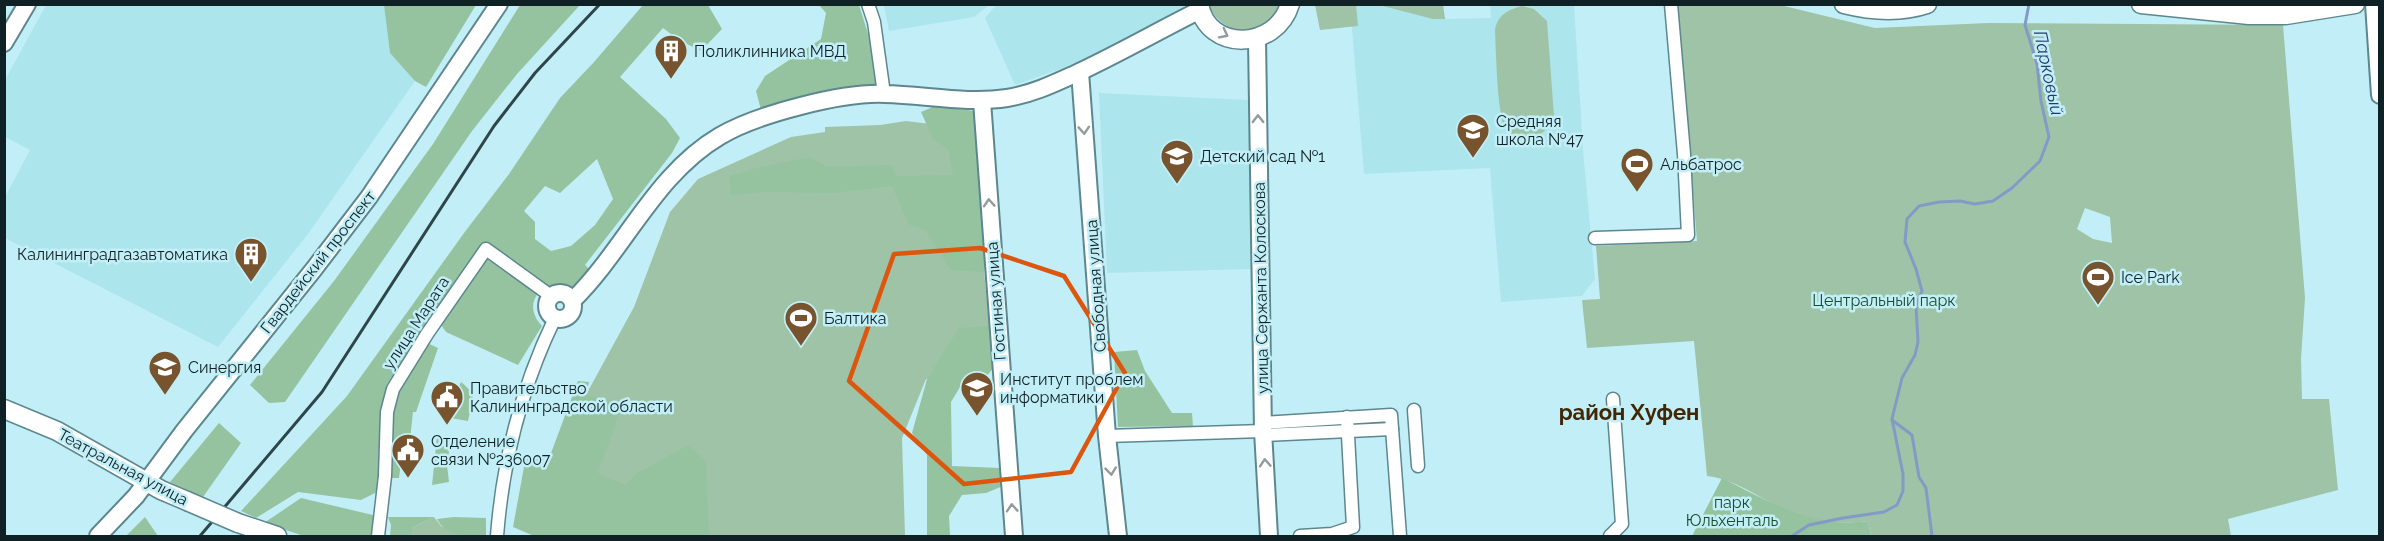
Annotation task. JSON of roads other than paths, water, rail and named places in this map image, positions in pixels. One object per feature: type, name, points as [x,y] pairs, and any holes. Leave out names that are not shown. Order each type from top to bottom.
[{"type":"main road","points":[[4,43],[27,4]]},
{"type":"main road","name":"Гвардейский проспект","points":[[98,537],[144,484],[369,197],[499,4]]},
{"type":"main road","points":[[573,300],[664,184],[689,159],[720,135],[779,112],[852,95],[884,94],[982,101],[1027,94],[1080,72],[1200,7],[1209,25],[1223,35],[1239,40],[1257,39],[1271,32],[1283,21],[1290,4]]},
{"type":"main road","points":[[1844,4],[1873,10],[1896,10],[1927,4]]},
{"type":"main road","points":[[2141,4],[2249,15],[2286,15],[2355,4]]},
{"type":"main road","points":[[2376,12],[2379,95]]},
{"type":"main road","name":"улица Сержанта Колоскова","points":[[1257,39],[1263,430],[1269,537]]},
{"type":"main road","name":"Свободная улица","points":[[1080,72],[1107,436],[1118,537]]},
{"type":"main road","name":"Гостиная улица","points":[[982,101],[1014,537]]},
{"type":"main road","points":[[564,292],[573,300],[574,309],[571,314],[562,319],[555,318],[549,313],[547,308],[551,296],[564,292]]},
{"type":"main road","name":"Театральная улица","points":[[4,409],[57,431],[144,484],[156,496],[185,504],[241,531],[276,537]]},
{"type":"main road","name":"Театральная улица","points":[[4,420],[54,438],[144,484]]},
{"type":"street","points":[[868,4],[874,22],[884,94]]},
{"type":"street","points":[[1595,238],[1688,235],[1671,4]]},
{"type":"street","name":"улица Марата","points":[[378,537],[385,476],[387,412],[393,389],[427,334],[486,249],[551,296]]},
{"type":"street","points":[[497,537],[508,454],[528,379],[555,318]]},
{"type":"street","points":[[1610,537],[1622,524],[1613,399]]},
{"type":"street","points":[[1414,411],[1418,466]]},
{"type":"street","points":[[1263,430],[1347,417],[1391,415],[1400,537]]},
{"type":"street","points":[[1300,537],[1332,534],[1353,526],[1347,417]]},
{"type":"street","points":[[1107,436],[1263,430],[1392,429]]},
{"type":"waterway","name":"Парковый","points":[[1792,536],[1809,525],[1884,512],[1897,505],[1903,491],[1903,474],[1892,419],[1902,378],[1915,355],[1918,342],[1916,306],[1922,291],[1905,242],[1907,219],[1919,206],[1939,202],[1960,201],[1975,204],[1993,201],[2012,188],[2040,161],[2049,137],[2041,101],[2037,64],[2025,25],[2029,4]]},
{"type":"waterway","points":[[1892,420],[1912,435],[1919,477],[1926,488],[1932,536]]},
{"type":"railway","points":[[200,536],[322,392],[494,126],[535,73],[600,4]]},
{"type":"place","name":"Поликлинника МВД","points":[[671,80]]},
{"type":"place","name":"Средняя школа №47","points":[[1473,159]]},
{"type":"place","name":"Детский сад №1","points":[[1177,185]]},
{"type":"place","name":"Альбатрос","points":[[1637,193]]},
{"type":"place","name":"Калининградгазавтоматика","points":[[251,283]]},
{"type":"place","name":"Ice Park","points":[[2098,306]]},
{"type":"place","name":"Балтика","points":[[801,347]]},
{"type":"place","name":"Синергия","points":[[165,396]]},
{"type":"place","name":"Институт проблем информатики","points":[[977,417]]},
{"type":"place","name":"Правительство Калининградской области","points":[[447,426]]},
{"type":"place","name":"Отделение связи №236007","points":[[408,479]]},
{"type":"district","name":"район Хуфен","points":[[1629,412]]},
{"type":"park label","name":"Центральный парк","points":[[1884,300]]},
{"type":"park label","name":"парк Юльхенталь","points":[[1732,511]]}]
